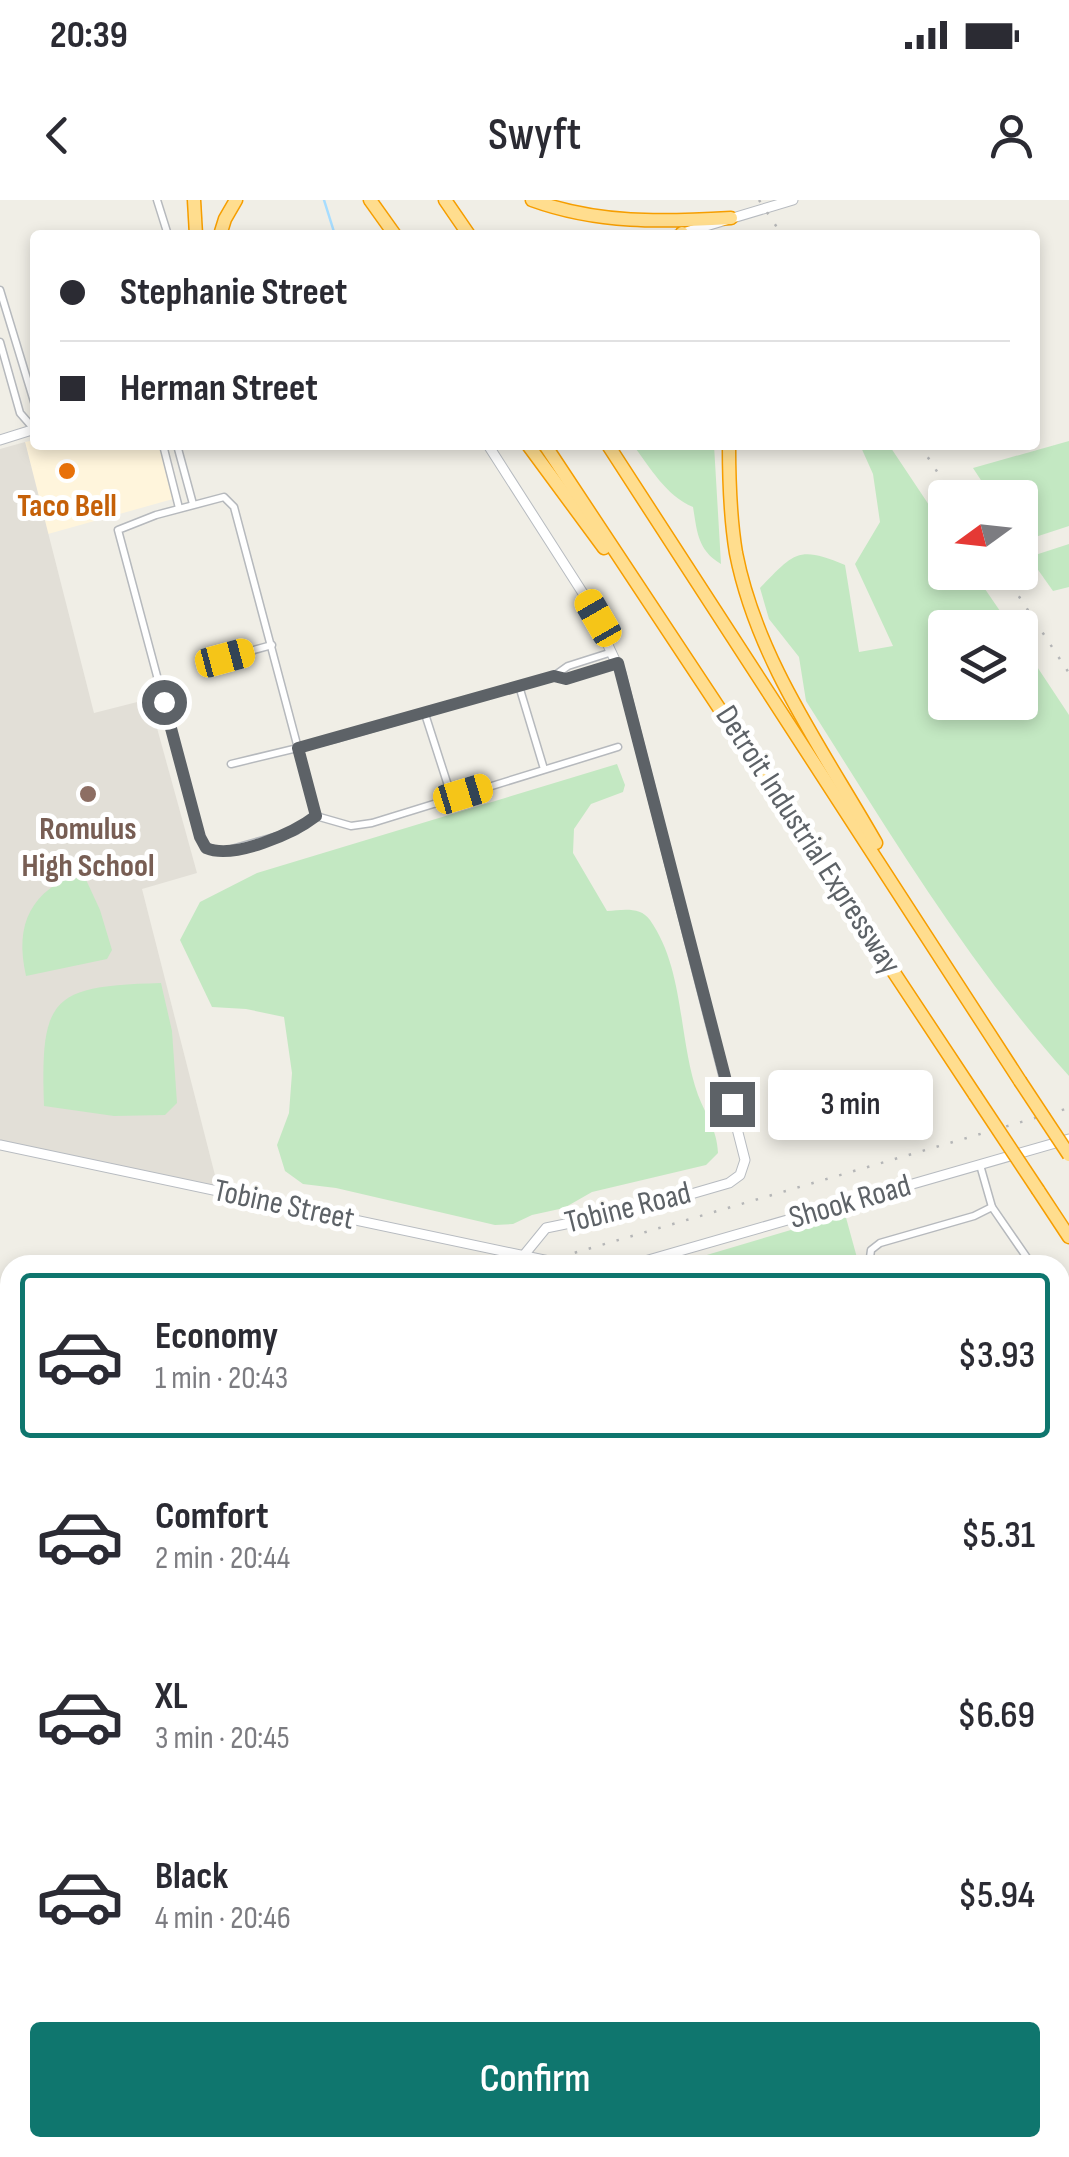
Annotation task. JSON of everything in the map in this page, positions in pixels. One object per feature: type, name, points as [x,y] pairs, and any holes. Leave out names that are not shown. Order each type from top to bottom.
[{"type":"highway","points":[[194,200],[196,230]]},
{"type":"highway","points":[[221,230],[236,200]]},
{"type":"highway","points":[[370,200],[391,230]]},
{"type":"highway","points":[[381,200],[401,230]]},
{"type":"highway","points":[[446,200],[466,230]]},
{"type":"highway","points":[[532,200],[570,212],[629,221],[731,218]]},
{"type":"highway","points":[[532,450],[629,584],[665,624]]},
{"type":"highway","name":"Detroit Industrial Expressway","points":[[547,450],[1069,1237]]},
{"type":"highway","name":"Detroit Industrial Expressway","points":[[611,450],[1069,1155]]},
{"type":"highway","points":[[728,450],[736,552],[764,644],[790,697],[896,877],[1023,1072],[1020,1082]]},
{"type":"street","points":[[158,200],[167,230]]},
{"type":"street","points":[[693,230],[793,200]]},
{"type":"street","points":[[0,290],[30,389]]},
{"type":"street","points":[[0,342],[20,413],[30,424]]},
{"type":"street","points":[[0,440],[30,430]]},
{"type":"street","points":[[165,450],[186,506]]},
{"type":"street","points":[[178,450],[186,506]]},
{"type":"street","points":[[491,450],[586,598],[618,663],[566,679],[554,676]]},
{"type":"street","points":[[224,496],[234,507],[316,816],[300,829],[261,842],[221,852],[206,848],[118,530],[224,496]]},
{"type":"street","points":[[225,658],[272,646]]},
{"type":"street","points":[[230,764],[425,714],[554,676],[563,668],[613,652]]},
{"type":"street","name":"Tobine Road","points":[[524,1255],[546,1228],[643,1208],[729,1183],[740,1174],[745,1160],[618,663]]},
{"type":"street","points":[[520,686],[544,769]]},
{"type":"street","points":[[425,714],[452,798]]},
{"type":"street","points":[[316,816],[360,826],[618,747]]},
{"type":"street","name":"Shook Road","points":[[666,1255],[1069,1139]]},
{"type":"street","name":"Tobine Street","points":[[0,1145],[524,1255]]},
{"type":"street","points":[[980,1164],[992,1207],[1025,1255]]},
{"type":"street","points":[[870,1255],[880,1243],[992,1207]]},
{"type":"shaded area","points":[[30,441],[30,450],[160,450],[173,499],[48,534],[25,442]]},
{"type":"shaded area","name":"Romulus High School","points":[[25,442],[94,713],[149,699],[197,873],[142,889],[218,1187],[0,1141],[0,449]]},
{"type":"green space","points":[[1069,441],[1069,526],[1038,536],[1038,480],[981,480],[973,468]]},
{"type":"green space","points":[[637,450],[714,450],[721,564],[703,546],[693,507],[652,471]]},
{"type":"green space","points":[[862,450],[892,450],[928,504],[928,590],[986,590],[999,610],[928,610],[928,720],[1038,720],[1038,668],[1069,715],[1069,1076],[996,987],[898,846],[806,701],[799,657],[769,619],[760,588],[789,560],[817,555],[845,565],[859,652],[893,646],[855,564],[880,522],[873,474]]},
{"type":"green space","points":[[1069,544],[1069,587],[1053,591],[1038,570],[1038,554]]},
{"type":"green space","points":[[617,764],[625,785],[623,792],[591,804],[574,829],[573,853],[607,911],[641,913],[650,920],[661,940],[675,983],[692,1073],[718,1153],[706,1165],[592,1192],[564,1208],[513,1224],[495,1225],[303,1184],[285,1171],[277,1145],[289,1113],[292,1073],[284,1017],[212,1007],[180,940],[200,902],[257,873]]},
{"type":"green space","points":[[82,871],[112,950],[107,959],[26,976],[23,940],[30,911],[50,888]]},
{"type":"green space","points":[[161,983],[172,1031],[177,1103],[165,1115],[114,1116],[44,1106],[45,1041],[60,1004],[75,994],[96,988]]},
{"type":"green space","points":[[845,1214],[856,1255],[707,1255]]},
{"type":"waterway","points":[[324,200],[333,230]]},
{"type":"railway","points":[[759,200],[779,230]]},
{"type":"railway","points":[[923,450],[942,480]]},
{"type":"railway","points":[[1015,590],[1069,673]]},
{"type":"railway","points":[[567,1255],[1069,1108]]},
{"type":"place","name":"Taco Bell","points":[[67,471]]},
{"type":"place","name":"Romulus High School","points":[[88,794]]},
{"type":"route","points":[[164,702],[200,837],[206,848],[221,852],[296,831],[316,816],[298,748],[554,676],[566,679],[618,663],[732,1104]]}]
